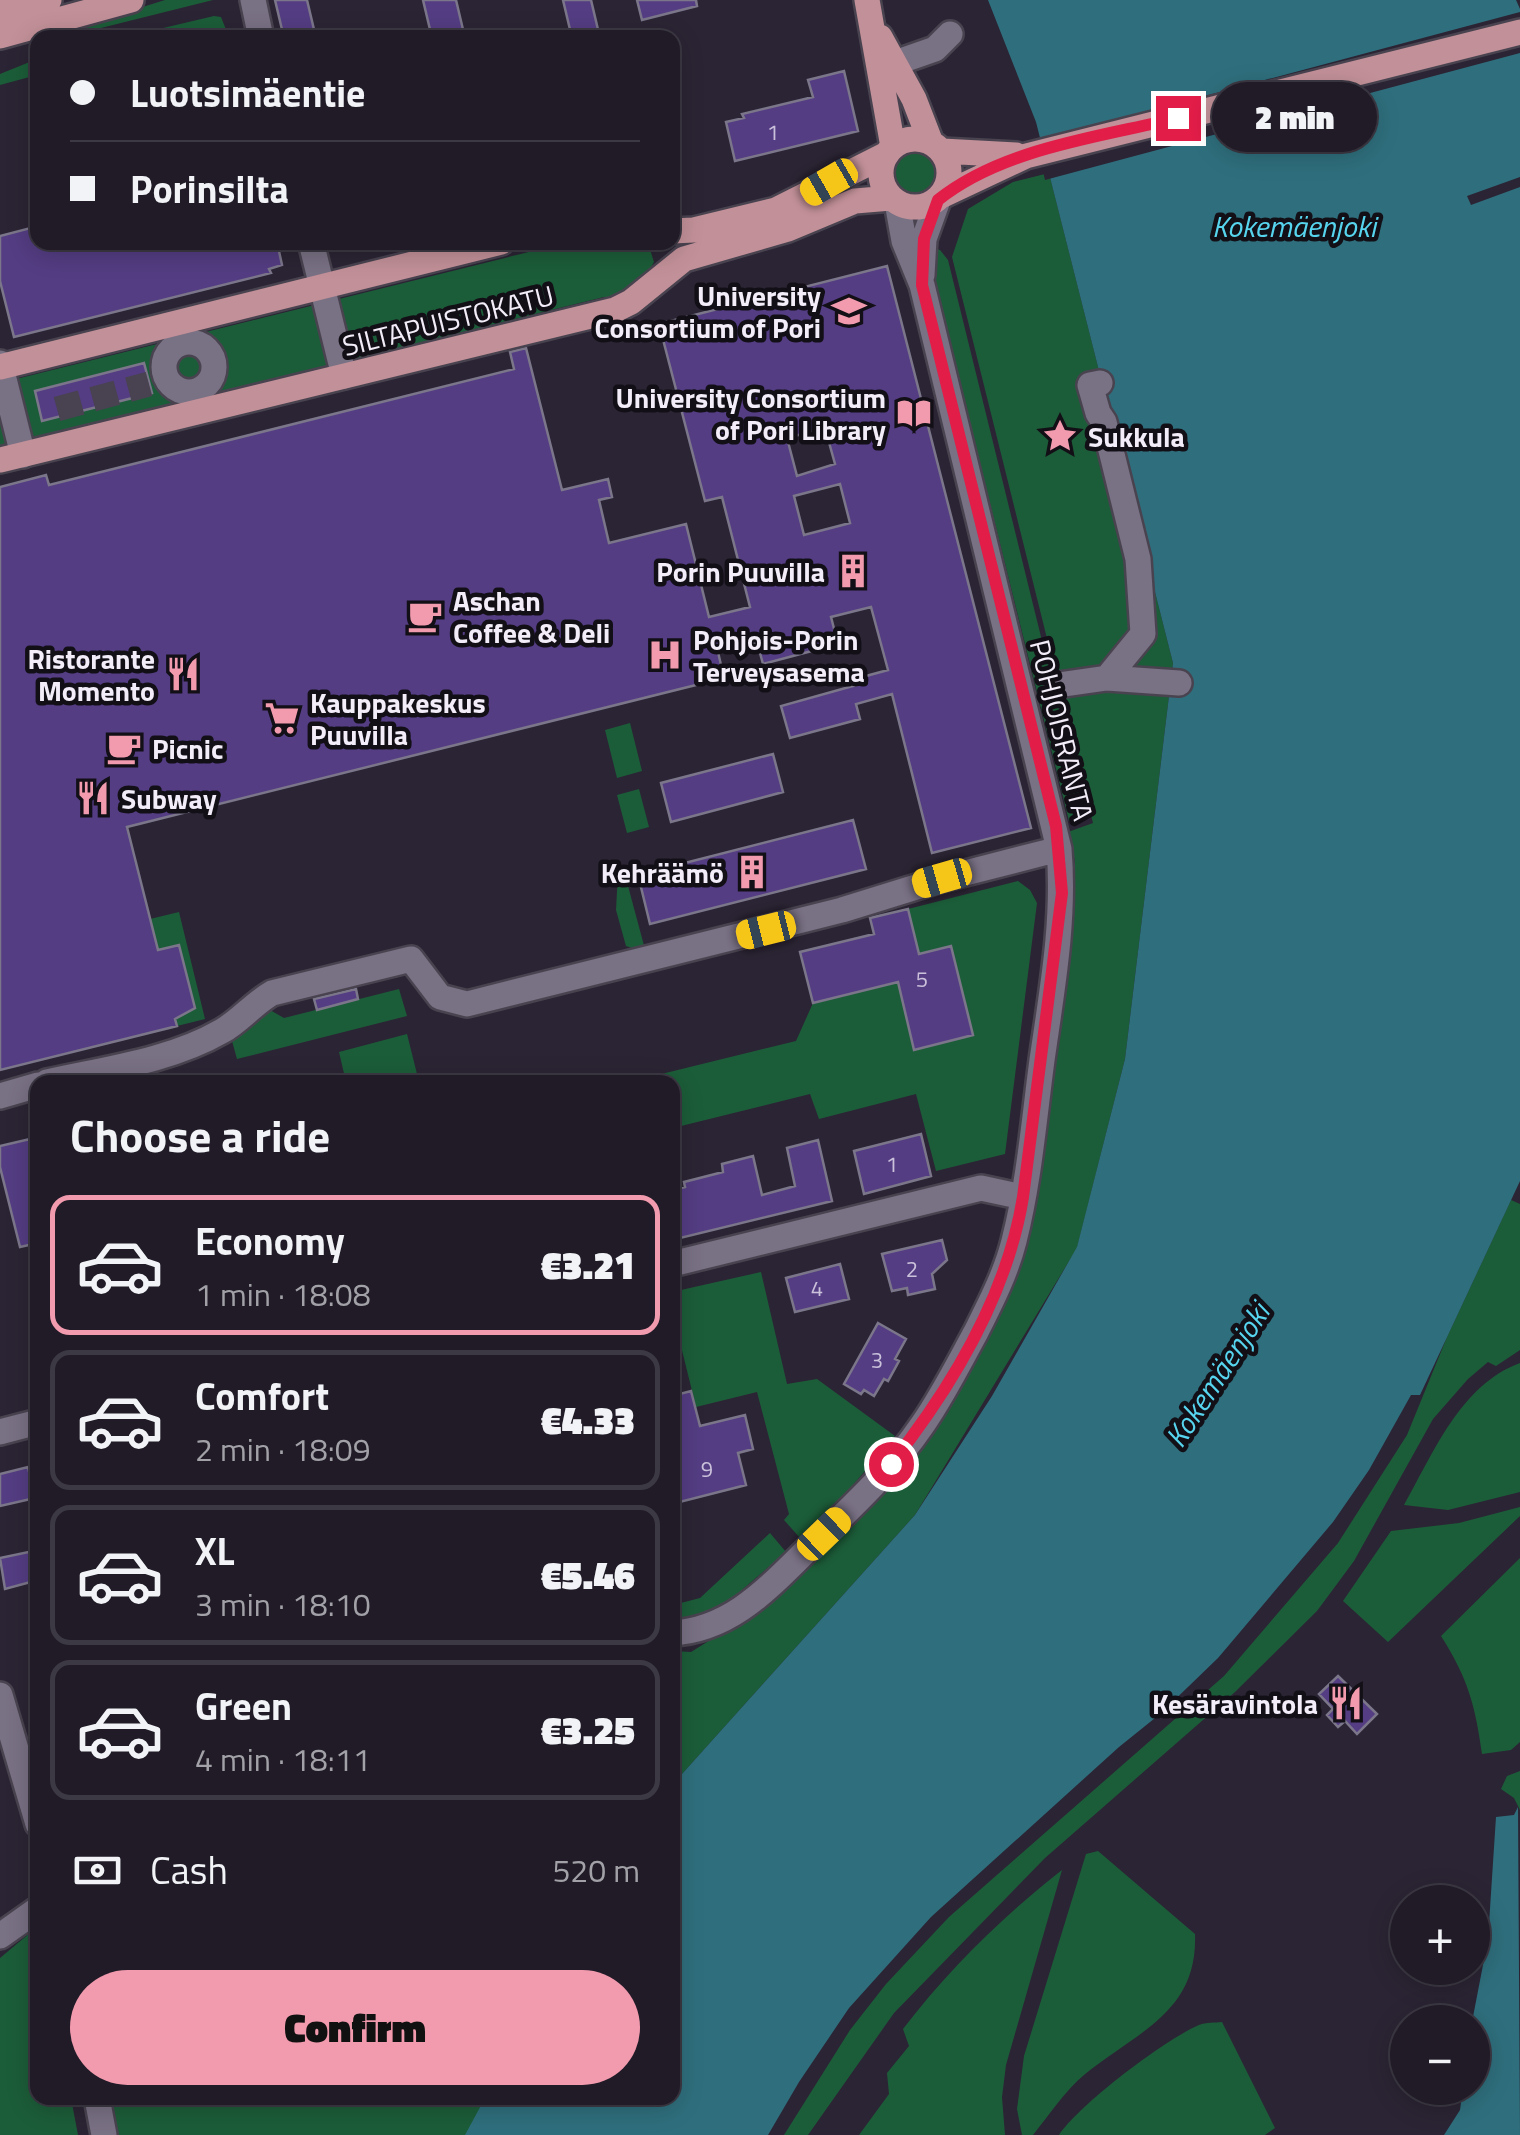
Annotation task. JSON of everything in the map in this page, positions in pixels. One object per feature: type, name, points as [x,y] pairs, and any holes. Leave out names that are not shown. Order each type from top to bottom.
[{"type":"main road","points":[[0,12],[49,0]]},
{"type":"main road","points":[[0,36],[131,0]]},
{"type":"main road","points":[[867,0],[890,150],[881,173],[884,187],[894,200],[915,208],[1026,156],[1520,32]]},
{"type":"main road","points":[[874,28],[950,174],[939,198]]},
{"type":"main road","points":[[680,231],[776,210],[913,139],[965,155],[1026,156]]},
{"type":"main road","name":"SILTAPUISTOKATU","points":[[12,457],[615,310],[684,259],[788,229],[855,201],[894,200]]},
{"type":"main road","points":[[0,366],[135,336],[471,250]]},
{"type":"main road","points":[[658,278],[664,263],[662,250]]},
{"type":"street","points":[[253,0],[259,30]]},
{"type":"street","points":[[895,63],[935,49],[950,34]]},
{"type":"street","name":"POHJOISRANTA","points":[[922,285],[924,239],[939,198]]},
{"type":"street","name":"POHJOISRANTA","points":[[680,1633],[696,1632],[722,1622],[753,1600],[845,1513],[923,1424],[996,1293],[1014,1244],[1023,1197],[1058,942],[1062,893],[1059,849],[922,285],[904,241],[894,200]]},
{"type":"street","points":[[313,250],[344,376]]},
{"type":"street","points":[[163,379],[169,351],[231,312]]},
{"type":"street","points":[[135,336],[200,344],[207,349],[214,364],[210,381],[198,391],[163,379]]},
{"type":"street","points":[[0,366],[12,457]]},
{"type":"street","points":[[163,379],[245,400]]},
{"type":"street","points":[[1100,383],[1090,384],[1130,511],[1154,631],[1108,678]]},
{"type":"street","points":[[1058,684],[1108,678],[1179,683]]},
{"type":"street","points":[[76,1075],[192,1046],[227,1028],[272,993],[380,964],[412,959],[440,997],[467,1004],[622,967],[1059,849]]},
{"type":"street","points":[[0,1096],[30,1087]]},
{"type":"street","points":[[680,1262],[981,1188],[1023,1197]]},
{"type":"street","points":[[0,1432],[30,1424]]},
{"type":"street","points":[[0,1695],[30,1763]]},
{"type":"street","points":[[0,1936],[30,1915]]},
{"type":"street","points":[[98,2105],[104,2135]]},
{"type":"green space","points":[[165,0],[213,0],[93,30],[69,30]]},
{"type":"green space","points":[[214,16],[221,17],[226,30],[155,30]]},
{"type":"green space","points":[[30,62],[30,77],[0,85],[0,74]]},
{"type":"green space","points":[[915,150],[931,157],[938,173],[931,189],[915,196],[899,189],[892,173],[899,157]]},
{"type":"green space","points":[[1049,173],[1173,663],[1125,1059],[1077,1248],[915,1515],[680,1776],[680,1651],[691,1652],[747,1617],[915,1451],[1009,1296],[1033,1215],[1074,899],[1075,861],[1068,832],[1093,823],[952,257],[968,209],[1013,182]]},
{"type":"green space","points":[[934,248],[948,260],[1083,818],[1069,821],[935,282]]},
{"type":"green space","points":[[537,250],[650,250],[654,262],[643,282],[616,301],[604,297],[0,447],[0,383]]},
{"type":"green space","points":[[630,723],[642,771],[617,778],[605,730]]},
{"type":"green space","points":[[639,789],[649,827],[627,833],[617,795]]},
{"type":"green space","points":[[624,871],[646,953],[626,946],[616,910],[618,872]]},
{"type":"green space","points":[[1018,881],[1030,890],[1037,903],[1005,1154],[936,1171],[916,1094],[819,1119],[810,1094],[680,1126],[680,1075],[658,1075],[796,1041],[813,1003],[898,982],[915,1049],[973,1035],[951,946],[919,954],[908,909]]},
{"type":"green space","points":[[179,912],[205,1019],[177,1026],[150,919]]},
{"type":"green space","points":[[399,989],[407,1016],[237,1059],[232,1041],[270,1010],[284,1018]]},
{"type":"green space","points":[[407,1034],[417,1075],[344,1075],[339,1052]]},
{"type":"green space","points":[[1511,1200],[1520,1204],[1520,1350],[1496,1366],[1488,1362],[1433,1419],[1354,1561],[1317,1611],[1235,1692],[1045,1858],[894,2013],[808,2135],[784,2135],[850,2030],[886,1984],[949,1917],[1224,1676],[1338,1543],[1407,1435],[1447,1337]]},
{"type":"green space","points":[[761,1272],[787,1384],[817,1379],[895,1436],[829,1513],[800,1538],[784,1520],[789,1514],[757,1392],[696,1407],[680,1342],[680,1290]]},
{"type":"green space","points":[[1520,1363],[1520,1492],[1448,1510],[1404,1505],[1450,1423],[1465,1404],[1499,1373]]},
{"type":"green space","points":[[1520,1507],[1520,1516],[1388,1642],[1343,1601],[1391,1531],[1459,1523]]},
{"type":"green space","points":[[770,1533],[786,1552],[714,1614],[680,1620],[680,1603],[700,1598]]},
{"type":"green space","points":[[1520,1558],[1520,1742],[1511,1750],[1482,1754],[1469,1692],[1441,1636]]},
{"type":"green space","points":[[1520,1771],[1520,1810],[1514,1798],[1501,1789],[1507,1776]]},
{"type":"green space","points":[[1098,1851],[1195,1934],[1193,1961],[1175,2002],[1160,2018],[1077,2081],[1033,2135],[1022,2135],[1017,2109],[1024,2056],[1086,1854]]},
{"type":"green space","points":[[1062,1870],[1006,2065],[1002,2097],[1005,2135],[859,2135],[889,2094],[887,2073],[909,2046],[903,2029],[977,1945]]},
{"type":"green space","points":[[30,1933],[30,2105],[72,2105],[78,2135],[0,2135],[0,1958]]},
{"type":"green space","points":[[1222,2022],[1275,2128],[1265,2135],[1059,2135],[1085,2107],[1145,2058],[1199,2025]]},
{"type":"green space","points":[[111,2105],[484,2105],[466,2135],[117,2135]]},
{"type":"water","name":"Kokemäenjoki","points":[[988,0],[1516,0],[1520,9],[1520,1181],[1420,1395],[1411,1395],[1369,1470],[1333,1522],[1218,1658],[931,1917],[849,2008],[768,2135],[465,2135],[481,2105],[680,2105],[680,1776],[915,1515],[992,1396],[1077,1247],[1125,1059],[1173,663],[1036,122]]},
{"type":"water","points":[[1518,1807],[1520,2135],[1444,2135],[1461,2105],[1490,2105],[1490,2005],[1475,2005],[1479,1985],[1490,1985],[1496,1817],[1514,1815]]},
{"type":"pier","points":[[1520,12],[1520,53],[1045,180],[1036,141]]},
{"type":"pier","points":[[1520,177],[1520,187],[1471,205],[1467,196]]},
{"type":"building","points":[[275,0],[307,0],[314,30],[282,30]]},
{"type":"building","points":[[423,0],[456,0],[463,30],[430,30]]},
{"type":"building","points":[[563,0],[591,0],[598,30],[570,30]]},
{"type":"building","points":[[637,0],[696,0],[697,6],[642,20]]},
{"type":"building","points":[[844,71],[858,131],[735,161],[726,122],[744,118],[742,114],[813,97],[808,80]]},
{"type":"building","points":[[30,228],[30,250],[279,250],[282,265],[269,269],[271,273],[14,337],[0,281],[0,236]]},
{"type":"building","name":"Kauppakeskus Puuvilla","points":[[887,266],[1031,828],[932,853],[892,694],[856,704],[860,719],[790,738],[781,706],[867,682],[866,676],[888,670],[871,607],[831,617],[838,644],[763,664],[757,642],[718,652],[724,678],[127,827],[158,950],[179,945],[195,1008],[175,1019],[177,1026],[0,1070],[0,487],[46,475],[49,485],[514,369],[510,352],[526,348],[562,490],[608,479],[612,497],[599,500],[609,543],[686,524],[709,617],[750,607],[722,497],[705,501],[659,324]],"holes":[[[825,428],[835,464],[797,476],[787,438]],[[840,484],[850,523],[804,535],[794,496]]]},
{"type":"building","points":[[144,363],[152,393],[42,421],[35,391]]},
{"type":"building","points":[[773,754],[783,792],[671,822],[661,783]]},
{"type":"building","name":"Kehräämö","points":[[853,820],[866,869],[650,924],[638,875]]},
{"type":"building","points":[[908,909],[919,954],[951,946],[973,1035],[914,1050],[898,982],[813,1003],[800,952],[874,934],[870,918]]},
{"type":"building","points":[[356,989],[358,999],[317,1010],[314,999]]},
{"type":"building","points":[[921,1134],[931,1176],[864,1194],[854,1151]]},
{"type":"building","points":[[30,1139],[30,1245],[20,1247],[0,1167],[0,1146]]},
{"type":"building","points":[[818,1140],[832,1201],[680,1238],[680,1188],[685,1187],[684,1182],[723,1172],[722,1164],[753,1156],[762,1195],[795,1186],[787,1148]]},
{"type":"building","points":[[942,1240],[947,1260],[932,1274],[935,1289],[908,1295],[907,1288],[892,1291],[882,1254]]},
{"type":"building","points":[[840,1264],[849,1299],[795,1312],[786,1278]]},
{"type":"building","points":[[878,1323],[906,1339],[888,1381],[884,1379],[874,1396],[844,1384]]},
{"type":"building","points":[[691,1391],[700,1426],[745,1415],[753,1449],[738,1453],[746,1485],[680,1502],[680,1394]]},
{"type":"building","points":[[28,1467],[30,1499],[0,1506],[0,1474]]},
{"type":"building","points":[[30,1552],[30,1582],[5,1589],[0,1558]]},
{"type":"building","name":"Kesäravintola","points":[[1338,1676],[1377,1714],[1357,1734],[1345,1721],[1338,1727],[1327,1715],[1333,1709],[1319,1694]]},
{"type":"tunnel","points":[[57,409],[149,384]]},
{"type":"place","name":"University Consortium of Pori","points":[[849,311]]},
{"type":"place","name":"University Consortium of Pori Library","points":[[914,413]]},
{"type":"place","name":"Sukkula","points":[[1060,436]]},
{"type":"place","name":"Porin Puuvilla","points":[[853,571]]},
{"type":"place","name":"Aschan Coffee & Deli","points":[[425,616]]},
{"type":"place","name":"Pohjois-Porin Terveysasema","points":[[665,655]]},
{"type":"place","name":"Ristorante Momento","points":[[183,674]]},
{"type":"place","name":"Kauppakeskus Puuvilla","points":[[282,718]]},
{"type":"place","name":"Picnic","points":[[124,748]]},
{"type":"place","name":"Subway","points":[[93,798]]},
{"type":"place","name":"Kehräämö","points":[[752,872]]},
{"type":"place","name":"Kesäravintola","points":[[1346,1703]]},
{"type":"route","points":[[891,1464],[923,1424],[955,1371],[996,1293],[1014,1244],[1062,893],[1056,826],[922,285],[924,239],[941,196],[990,171],[1026,156],[1178,118]]}]
